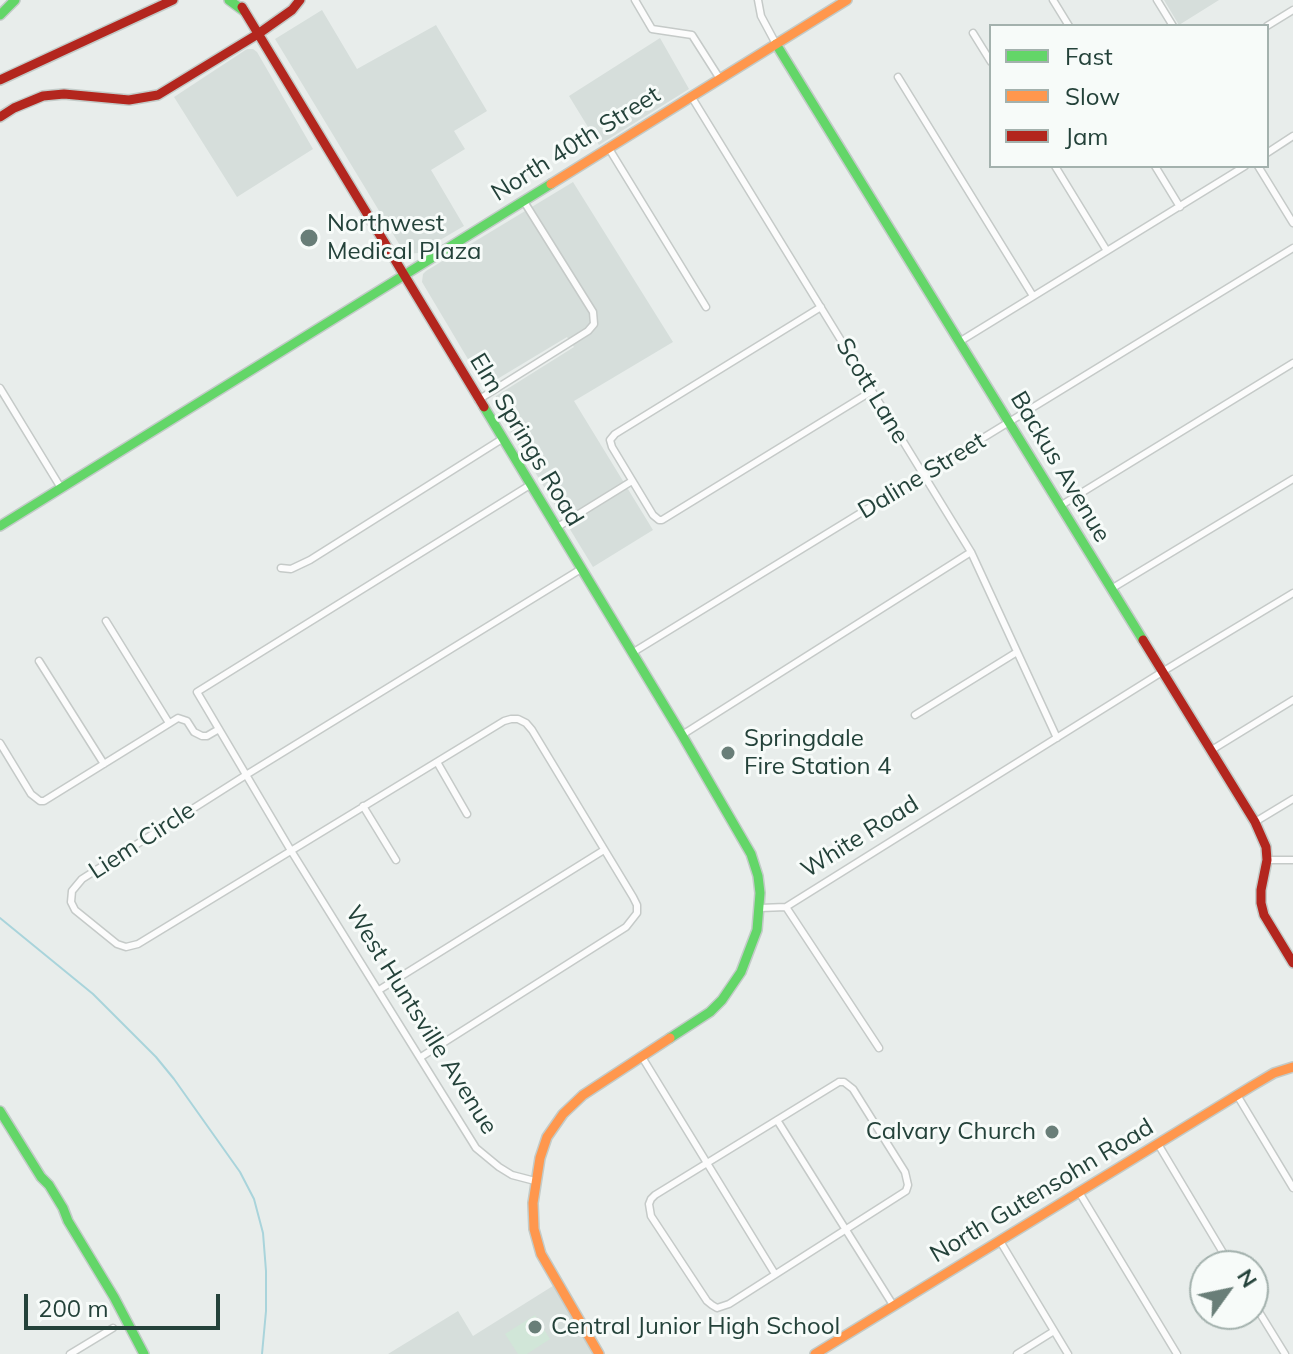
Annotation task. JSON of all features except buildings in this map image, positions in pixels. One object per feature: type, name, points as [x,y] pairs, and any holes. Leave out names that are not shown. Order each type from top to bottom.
[{"type":"main road","points":[[0,15],[15,0]]},
{"type":"main road","points":[[0,80],[173,0]]},
{"type":"main road","points":[[229,0],[244,11]]},
{"type":"main road","name":"Elm Springs Road","points":[[238,0],[751,854],[758,876],[760,908]]},
{"type":"main road","points":[[0,117],[43,96],[64,94],[129,100],[158,95],[258,34],[292,10],[300,0]]},
{"type":"main road","name":"North 40th Street","points":[[0,526],[847,0]]},
{"type":"main road","name":"Backus Avenue","points":[[776,44],[1255,822],[1266,847],[1267,860],[1261,903],[1271,929],[1293,963]]},
{"type":"main road","points":[[599,1354],[541,1254],[534,1229],[535,1181],[547,1137],[563,1114],[583,1095],[710,1012],[722,1000],[750,952],[760,908]]},
{"type":"main road","name":"North Gutensohn Road","points":[[815,1354],[1237,1095],[1274,1073],[1293,1067]]},
{"type":"main road","points":[[0,1111],[63,1208],[144,1354]]},
{"type":"street","points":[[635,0],[652,29],[692,35],[720,79]]},
{"type":"street","name":"Backus Avenue","points":[[758,0],[761,16],[776,44]]},
{"type":"street","points":[[1053,0],[1068,24]]},
{"type":"street","points":[[1157,0],[1172,24]]},
{"type":"street","points":[[1269,25],[1293,10]]},
{"type":"street","points":[[973,33],[989,59]]},
{"type":"street","points":[[898,77],[1033,296]]},
{"type":"street","name":"Scott Lane","points":[[691,96],[971,552],[1057,738]]},
{"type":"street","points":[[1269,152],[1293,136]]},
{"type":"street","points":[[608,147],[706,307]]},
{"type":"street","points":[[1056,168],[1107,251]]},
{"type":"street","points":[[1156,168],[1180,207]]},
{"type":"street","points":[[959,342],[1242,168]]},
{"type":"street","points":[[1259,168],[1293,223]]},
{"type":"street","points":[[478,400],[588,331],[594,324],[593,312],[523,200]]},
{"type":"street","name":"Daline Street","points":[[632,653],[1293,248]]},
{"type":"street","points":[[821,307],[615,434],[610,440],[612,447],[632,481],[653,515],[659,520],[666,518],[872,391]]},
{"type":"street","points":[[1060,506],[1293,363]]},
{"type":"street","points":[[0,388],[61,488]]},
{"type":"street","points":[[281,568],[291,569],[310,560],[502,439]]},
{"type":"street","points":[[1111,589],[1293,479]]},
{"type":"street","points":[[556,528],[632,481]]},
{"type":"street","name":"West Huntsville Avenue","points":[[530,485],[197,692],[290,849],[476,1148],[512,1175],[535,1181]]},
{"type":"street","points":[[682,735],[971,552]]},
{"type":"street","name":"Liem Circle","points":[[581,569],[82,879],[72,891],[73,906],[117,944],[132,946],[511,719],[526,723],[532,730],[604,850]]},
{"type":"street","name":"White Road","points":[[760,908],[786,907],[1293,593]]},
{"type":"street","points":[[106,621],[169,723]]},
{"type":"street","points":[[915,715],[1017,652]]},
{"type":"street","points":[[39,661],[104,764]]},
{"type":"street","points":[[1210,751],[1293,700]]},
{"type":"street","points":[[0,743],[31,794],[40,801],[49,799],[178,718],[187,721],[194,732],[202,736],[219,729]]},
{"type":"street","points":[[437,762],[467,814]]},
{"type":"street","points":[[1255,822],[1293,799]]},
{"type":"street","points":[[363,806],[396,860]]},
{"type":"street","points":[[379,990],[604,850],[637,905],[637,913],[626,927],[421,1057]]},
{"type":"street","points":[[1267,860],[1293,860]]},
{"type":"street","points":[[786,907],[879,1048]]},
{"type":"street","points":[[642,1057],[775,1274]]},
{"type":"street","points":[[844,1082],[853,1089],[905,1172],[908,1185],[900,1195],[729,1304],[717,1308],[707,1301],[651,1216],[649,1204],[655,1195],[777,1120],[835,1084],[844,1082]]},
{"type":"street","points":[[1237,1095],[1293,1188]]},
{"type":"street","points":[[777,1120],[893,1305]]},
{"type":"street","points":[[1158,1144],[1221,1250]]},
{"type":"street","points":[[1079,1192],[1177,1354]]},
{"type":"street","points":[[1000,1241],[1068,1354]]},
{"type":"street","points":[[70,1354],[113,1328]]},
{"type":"street","points":[[1269,1328],[1285,1354]]},
{"type":"street","points":[[1017,1354],[1054,1331]]},
{"type":"shaded area","points":[[1164,0],[1219,0],[1181,24]]},
{"type":"shaded area","points":[[322,10],[357,69],[436,25],[487,111],[454,131],[465,149],[431,170],[464,226],[418,253],[404,252],[275,39]]},
{"type":"shaded area","points":[[660,38],[689,89],[599,145],[569,96]]},
{"type":"shaded area","points":[[247,49],[257,52],[313,149],[237,197],[174,97]]},
{"type":"shaded area","points":[[573,182],[673,342],[574,401],[653,530],[593,567],[494,405],[496,396],[574,347],[567,337],[489,384],[484,384],[422,282],[426,271]]},
{"type":"shaded area","name":"Central Junior High School","points":[[556,1284],[599,1354],[388,1354],[458,1311],[473,1336]]},
{"type":"green space","points":[[535,1315],[550,1339],[527,1354],[518,1354],[505,1334]]},
{"type":"waterway","points":[[0,918],[93,994],[156,1057],[240,1172],[254,1199],[263,1233],[266,1311],[262,1354]]},
{"type":"traffic: fast","points":[[0,15],[15,0]]},
{"type":"traffic: fast","points":[[229,0],[244,11]]},
{"type":"traffic: fast","points":[[776,44],[1143,640]]},
{"type":"traffic: fast","points":[[0,526],[551,184]]},
{"type":"traffic: fast","points":[[484,407],[682,735],[751,854],[758,876],[757,930],[741,972],[710,1012],[670,1038]]},
{"type":"traffic: fast","points":[[0,1111],[63,1208],[144,1354]]},
{"type":"traffic: slow","points":[[551,184],[847,0]]},
{"type":"traffic: slow","points":[[599,1354],[541,1254],[534,1229],[533,1203],[540,1158],[547,1137],[563,1114],[583,1095],[670,1038]]},
{"type":"traffic: slow","points":[[815,1354],[1252,1086],[1274,1073],[1293,1067]]},
{"type":"traffic: jam","points":[[0,80],[173,0]]},
{"type":"traffic: jam","points":[[0,117],[43,96],[64,94],[129,100],[158,95],[258,34],[292,10],[300,0]]},
{"type":"traffic: jam","points":[[242,7],[484,407]]},
{"type":"traffic: jam","points":[[1143,640],[1255,822],[1266,847],[1267,860],[1261,890],[1264,915],[1293,963]]},
{"type":"place","name":"Northwest Medical Plaza","points":[[309,238]]},
{"type":"place","name":"Springdale Fire Station 4","points":[[728,753]]},
{"type":"place","name":"Calvary Church","points":[[1052,1132]]},
{"type":"place","name":"Central Junior High School","points":[[535,1327]]}]
